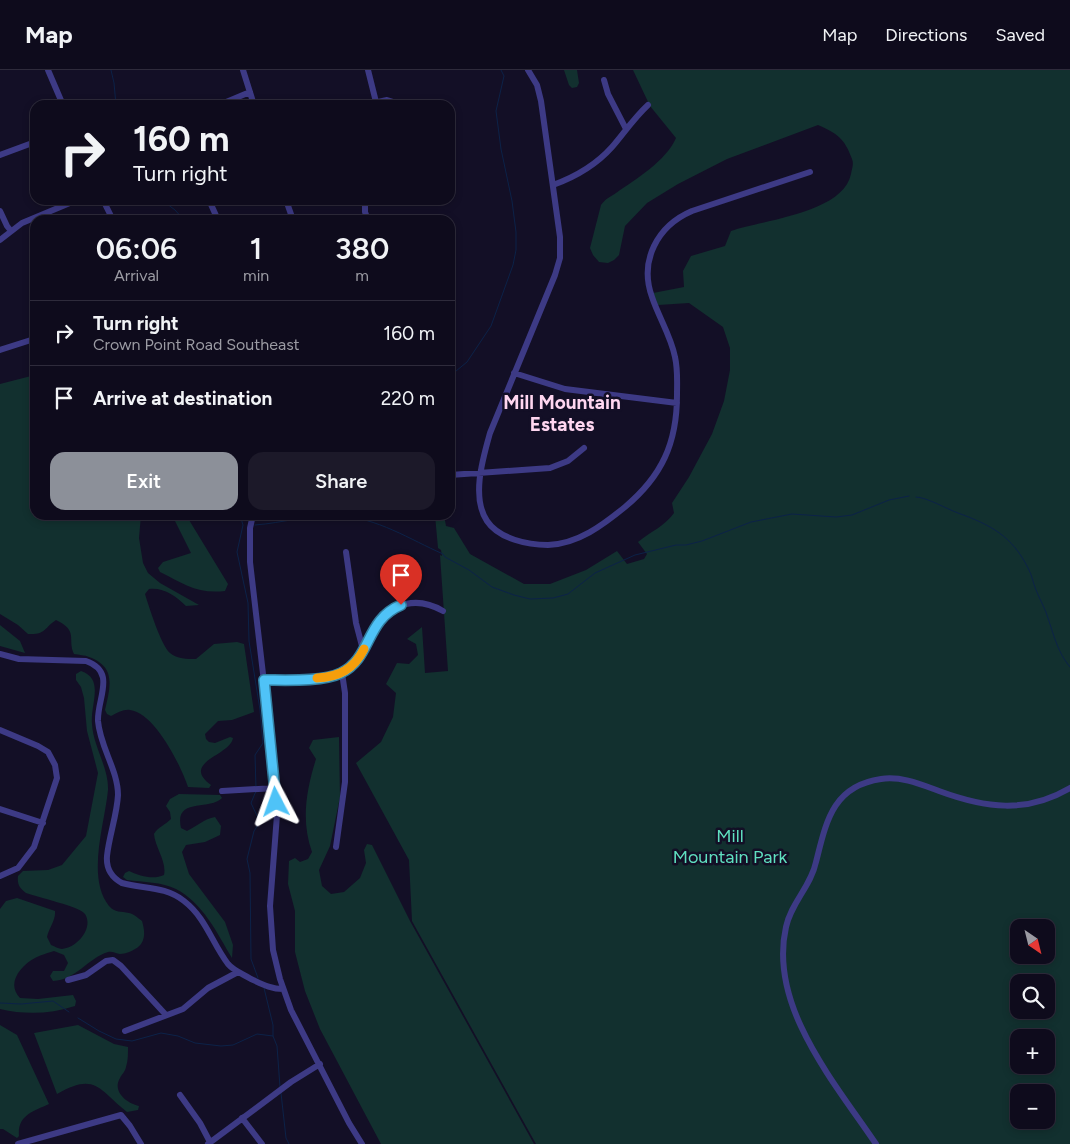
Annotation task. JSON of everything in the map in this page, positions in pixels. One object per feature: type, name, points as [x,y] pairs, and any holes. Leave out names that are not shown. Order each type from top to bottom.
[{"type":"street","points":[[48,70],[61,100]]},
{"type":"street","points":[[243,70],[252,100]]},
{"type":"street","points":[[368,70],[376,100]]},
{"type":"street","points":[[528,70],[540,93],[560,238],[559,263],[555,275],[490,433],[480,473],[480,504],[485,518],[494,529],[514,539],[548,545],[571,541],[590,532],[606,522],[637,497],[664,461],[675,427],[678,371],[668,333],[652,299],[648,282],[648,265],[652,247],[667,227],[687,213],[810,172]]},
{"type":"street","points":[[604,80],[608,94],[626,129]]},
{"type":"street","points":[[231,100],[250,92]]},
{"type":"street","points":[[553,185],[568,180],[590,167],[613,146],[648,105]]},
{"type":"street","points":[[0,155],[30,144]]},
{"type":"street","points":[[41,215],[65,205]]},
{"type":"street","points":[[0,211],[11,231]]},
{"type":"street","points":[[0,240],[30,220]]},
{"type":"street","points":[[0,350],[30,340]]},
{"type":"street","points":[[514,373],[565,390],[677,403]]},
{"type":"street","points":[[455,475],[550,468],[568,461],[584,448]]},
{"type":"street","points":[[252,520],[250,562],[276,788],[277,833],[271,925],[275,960],[283,989],[299,1027],[362,1144]]},
{"type":"street","points":[[346,552],[356,623],[363,650]]},
{"type":"street","points":[[264,680],[328,677],[342,673],[355,663],[378,621],[394,608],[416,603],[430,605],[443,611]]},
{"type":"street","points":[[0,654],[19,659],[86,661],[97,666],[104,679],[98,724],[118,792],[107,856],[110,872],[122,883],[159,888],[183,900],[196,912],[214,938],[228,964],[238,972],[264,986],[283,989]]},
{"type":"street","points":[[336,847],[345,782],[345,693],[342,673]]},
{"type":"street","points":[[0,730],[44,749],[52,757],[57,778],[34,847],[23,862],[12,872],[0,876]]},
{"type":"street","points":[[876,1144],[806,1039],[788,993],[784,967],[784,939],[788,919],[813,873],[825,825],[832,809],[845,795],[861,785],[887,778],[912,781],[962,799],[1004,806],[1037,803],[1070,788]]},
{"type":"street","points":[[222,791],[276,788]]},
{"type":"street","points":[[0,809],[43,823]]},
{"type":"street","points":[[68,980],[86,975],[106,961],[113,960],[121,966],[166,1015]]},
{"type":"street","points":[[125,1031],[183,1009],[208,988],[238,972]]},
{"type":"street","points":[[180,1095],[200,1123],[209,1143],[286,1086],[320,1064]]},
{"type":"street","points":[[18,1144],[121,1115],[142,1144]]},
{"type":"street","points":[[242,1118],[262,1144]]},
{"type":"green space","points":[[564,70],[577,70],[579,83],[577,87],[572,88],[569,85]]},
{"type":"green space","name":"Mill Mountain Park","points":[[633,70],[1070,70],[1070,1144],[536,1144],[412,921],[409,860],[356,763],[381,742],[393,717],[396,693],[386,684],[397,663],[409,664],[418,655],[416,644],[407,639],[422,627],[425,673],[448,671],[440,555],[442,556],[441,550],[438,548],[435,520],[445,520],[446,526],[454,528],[470,554],[524,584],[550,584],[586,570],[617,551],[627,564],[644,559],[647,554],[638,542],[662,525],[674,513],[672,503],[689,477],[712,434],[724,401],[730,370],[730,348],[723,327],[689,303],[658,305],[653,293],[684,287],[683,271],[691,256],[725,246],[731,231],[800,213],[833,198],[845,187],[853,166],[853,161],[843,142],[835,134],[818,125],[727,159],[678,184],[647,203],[625,226],[619,255],[608,263],[599,262],[590,248],[601,205],[658,162],[676,138],[650,106]]},
{"type":"green space","points":[[30,376],[30,520],[141,520],[139,538],[143,563],[148,573],[160,583],[199,605],[186,606],[174,596],[159,589],[149,589],[145,594],[163,642],[170,653],[186,659],[196,659],[214,644],[237,642],[244,644],[254,712],[232,720],[218,721],[205,734],[209,742],[215,743],[230,737],[233,738],[224,750],[209,760],[201,770],[203,777],[211,785],[209,788],[188,787],[173,754],[149,720],[139,713],[130,710],[120,711],[111,716],[107,714],[105,710],[110,686],[108,672],[98,661],[87,656],[74,654],[68,628],[56,620],[42,632],[28,634],[18,625],[0,614],[0,384]]},
{"type":"green space","points":[[174,520],[189,520],[228,584],[225,591],[215,592],[198,589],[160,572],[158,568],[163,562],[191,553]]},
{"type":"green space","points":[[0,625],[20,641],[25,653],[0,646]]},
{"type":"green space","points":[[81,671],[93,680],[95,693],[92,716],[93,732],[108,782],[98,865],[102,894],[111,908],[136,916],[142,921],[144,938],[139,946],[132,951],[120,954],[108,952],[61,980],[53,981],[50,976],[53,971],[64,971],[68,963],[64,955],[54,951],[29,961],[20,970],[14,987],[20,998],[38,999],[73,995],[76,1001],[75,1006],[38,1013],[0,1009],[0,909],[6,901],[17,898],[55,911],[47,937],[51,945],[59,949],[68,948],[73,945],[86,931],[87,919],[82,911],[26,893],[19,886],[18,882],[18,876],[23,871],[48,870],[62,865],[86,836],[98,773],[87,731],[84,698],[81,687],[76,680],[76,674]]},
{"type":"green space","points":[[339,737],[340,797],[330,846],[319,870],[322,886],[331,894],[344,892],[360,878],[366,863],[364,850],[367,844],[372,845],[410,921],[534,1144],[381,1144],[320,1029],[305,991],[295,952],[295,911],[288,884],[289,861],[295,858],[300,862],[308,859],[312,852],[307,829],[306,806],[307,794],[316,759],[309,748],[313,740]]},
{"type":"green space","points":[[179,794],[220,795],[222,798],[209,804],[187,808],[183,812],[180,818],[181,828],[187,831],[215,817],[221,826],[220,835],[205,842],[186,845],[182,852],[189,874],[225,922],[233,945],[232,958],[202,910],[186,895],[165,885],[127,880],[123,877],[129,871],[147,877],[164,875],[164,865],[154,834],[171,819],[170,812],[166,806],[170,799]]},
{"type":"green space","points":[[0,1025],[17,1035],[49,1104],[24,1118],[17,1138],[0,1129]]},
{"type":"green space","points":[[78,1025],[114,1044],[128,1047],[127,1065],[120,1078],[118,1087],[119,1092],[125,1099],[139,1106],[138,1110],[127,1112],[102,1090],[89,1084],[80,1084],[57,1094],[34,1033]]},
{"type":"waterway","points":[[111,70],[116,100]]},
{"type":"waterway","points":[[455,372],[467,362],[491,326],[513,265],[516,250],[512,201],[501,149],[496,111],[504,76],[501,70]]},
{"type":"waterway","points":[[168,205],[180,215]]},
{"type":"waterway","points":[[366,520],[393,530],[443,554],[492,587],[530,599],[553,598],[568,594],[595,573],[635,555],[702,541],[751,522],[792,514],[836,517],[852,515],[889,500],[909,496]]},
{"type":"waterway","points":[[916,497],[931,501],[981,522],[1008,540],[1022,557],[1029,571],[1062,656],[1070,667]]},
{"type":"waterway","points":[[242,520],[243,525],[237,552],[248,603],[249,641],[260,710],[263,743],[255,755],[256,788]]},
{"type":"waterway","points":[[255,525],[288,520]]},
{"type":"waterway","points":[[256,791],[251,803],[260,822],[254,831],[247,859],[250,873],[251,959],[258,978]]},
{"type":"waterway","points":[[264,988],[273,1025],[273,1036],[277,1046],[280,1087]]},
{"type":"waterway","points":[[0,1003],[21,1004],[53,1001],[69,1012]]},
{"type":"waterway","points":[[78,1018],[116,1039],[132,1041],[161,1033],[178,1036],[195,1043],[221,1046],[233,1045],[257,1034],[273,1036]]},
{"type":"waterway","points":[[281,1093],[286,1138],[289,1144]]},
{"type":"slow traffic","points":[[317,678],[335,676],[342,673],[355,663],[364,649]]},
{"type":"district","name":"Mill Mountain Estates","points":[[562,413]]},
{"type":"route","points":[[276,802],[264,680],[328,677],[342,673],[360,657],[378,621],[388,612],[401,605]]}]
